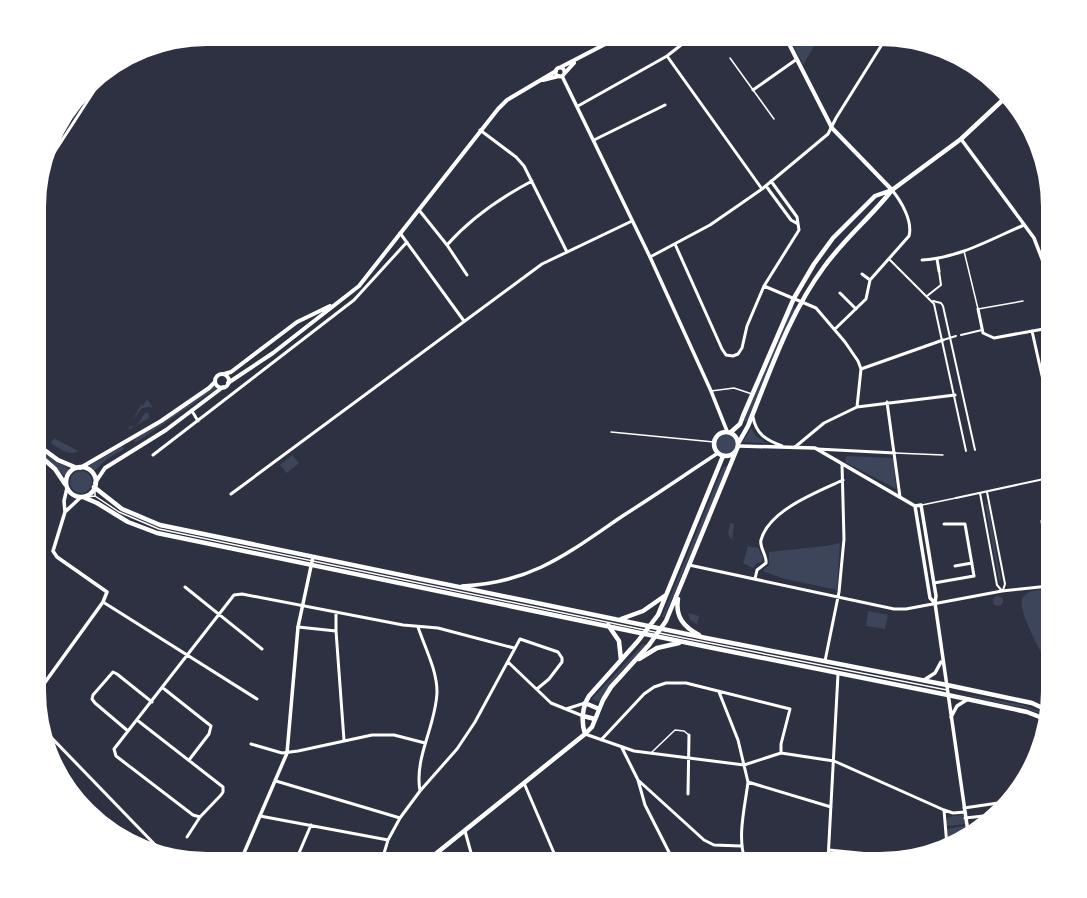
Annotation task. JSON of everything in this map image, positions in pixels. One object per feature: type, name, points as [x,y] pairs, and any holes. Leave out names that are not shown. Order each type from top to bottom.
[{"type":"main road","points":[[82,497],[90,494],[105,468],[192,411],[228,383],[273,353],[359,286],[480,130],[507,100],[561,67],[576,61],[605,45]]},
{"type":"main road","points":[[790,45],[832,128],[892,190]]},
{"type":"main road","points":[[537,82],[562,75],[576,61]]},
{"type":"main road","points":[[561,67],[564,70],[562,75]]},
{"type":"main road","points":[[556,71],[562,75]]},
{"type":"main road","points":[[437,853],[586,734],[611,686],[659,633],[679,592],[739,444],[802,301],[824,267],[841,245],[882,203],[892,190],[960,139],[1003,101]]},
{"type":"main road","points":[[736,452],[730,456],[723,456],[714,448],[714,442],[720,433],[729,432],[740,424],[794,298],[814,264],[834,238],[876,196],[892,190]]},
{"type":"main road","points":[[67,487],[68,475],[78,468],[161,421],[208,388],[215,382],[217,375],[231,372],[297,322],[339,301]]},
{"type":"main road","points":[[224,374],[228,379],[228,383]]},
{"type":"main road","points":[[215,382],[219,387],[223,387]]},
{"type":"main road","points":[[729,432],[736,436],[739,444]]},
{"type":"main road","points":[[45,450],[58,460],[91,472],[95,485],[122,509],[160,525],[312,561],[608,625],[648,630],[659,633],[706,638],[923,681],[968,699],[1027,712],[1040,717]]},
{"type":"main road","points":[[586,734],[583,716],[585,703],[589,696],[648,630],[668,594],[723,456]]},
{"type":"main road","points":[[45,460],[55,469],[75,496],[97,502],[128,522],[157,533],[460,586],[620,620],[684,642],[838,674],[1032,703],[1041,707]]},
{"type":"main road","points":[[679,592],[677,611],[680,620],[687,628],[706,638]]},
{"type":"main road","points":[[620,620],[643,611],[668,594]]},
{"type":"main road","points":[[608,625],[619,641],[622,660]]},
{"type":"main road","points":[[629,666],[657,648],[684,642]]},
{"type":"main road","points":[[585,703],[599,709]]},
{"type":"main road","points":[[583,716],[595,719]]},
{"type":"street","points":[[578,106],[668,56],[681,45]]},
{"type":"street","points":[[650,257],[710,225],[766,186],[828,134],[836,118],[882,45]]},
{"type":"street","points":[[668,56],[762,189]]},
{"type":"street","points":[[753,90],[797,59]]},
{"type":"street","points":[[562,75],[650,257],[729,432]]},
{"type":"street","points":[[55,151],[95,89]]},
{"type":"street","points":[[594,140],[665,105]]},
{"type":"street","points":[[480,130],[516,157],[524,166],[567,252]]},
{"type":"street","points":[[960,139],[1034,238],[1042,254]]},
{"type":"street","points":[[447,245],[468,224],[507,195],[532,181]]},
{"type":"street","points":[[675,244],[726,355],[733,356],[738,354],[742,348],[747,326],[764,286],[798,233],[797,217],[771,181]]},
{"type":"street","points":[[766,186],[791,220],[798,224]]},
{"type":"street","points":[[835,329],[866,299],[870,280],[906,240],[910,230],[902,204],[892,190]]},
{"type":"street","points":[[419,210],[447,245],[467,275]]},
{"type":"street","points":[[231,494],[542,264],[632,221]]},
{"type":"street","points":[[922,260],[937,259],[964,251],[1024,225]]},
{"type":"street","points":[[400,233],[464,321]]},
{"type":"street","points":[[153,455],[354,300],[407,242]]},
{"type":"street","points":[[889,259],[927,296],[933,301],[942,304],[975,450]]},
{"type":"street","points":[[927,296],[941,285],[937,259]]},
{"type":"street","points":[[862,274],[870,280]]},
{"type":"street","points":[[764,286],[816,308],[835,329],[858,360],[861,368],[857,408]]},
{"type":"street","points":[[840,293],[856,309]]},
{"type":"street","points":[[933,301],[943,340],[966,451]]},
{"type":"street","points":[[978,309],[983,332]]},
{"type":"street","points":[[961,335],[983,332],[994,338],[1042,329]]},
{"type":"street","points":[[1032,331],[1042,376]]},
{"type":"street","points":[[861,368],[956,336]]},
{"type":"street","points":[[795,447],[824,423],[857,408],[887,402],[962,394]]},
{"type":"street","points":[[887,402],[900,497]]},
{"type":"street","points":[[192,411],[198,421]]},
{"type":"street","points":[[752,415],[755,426],[761,435],[782,446]]},
{"type":"street","points":[[739,444],[895,453]]},
{"type":"street","points":[[815,448],[915,506],[921,505],[936,596],[935,604],[942,661],[967,827]]},
{"type":"street","points":[[460,586],[486,584],[517,577],[556,561],[718,453]]},
{"type":"street","points":[[825,661],[839,597],[844,539],[842,464]]},
{"type":"street","points":[[956,498],[1042,478]]},
{"type":"street","points":[[754,579],[757,570],[766,563],[767,558],[761,546],[761,539],[773,521],[794,504],[843,480]]},
{"type":"street","points":[[45,682],[107,595],[105,589],[57,557],[53,551],[65,512],[64,501],[67,487]]},
{"type":"street","points":[[987,492],[1005,584],[1002,591]]},
{"type":"street","points":[[980,493],[997,585],[1002,591]]},
{"type":"street","points":[[65,512],[82,497]]},
{"type":"street","points":[[915,506],[930,598],[935,604]]},
{"type":"street","points":[[934,583],[974,576],[965,524],[944,524]]},
{"type":"street","points":[[244,853],[287,753],[298,627],[312,561]]},
{"type":"street","points":[[955,566],[972,563]]},
{"type":"street","points":[[690,565],[894,609],[906,609],[1002,591],[1042,587]]},
{"type":"street","points":[[185,587],[262,650]]},
{"type":"street","points":[[200,817],[193,815],[116,756],[113,752],[232,597],[237,594],[418,627],[442,629],[514,648]]},
{"type":"street","points":[[103,602],[257,699]]},
{"type":"street","points":[[336,612],[344,740]]},
{"type":"street","points":[[298,627],[336,631]]},
{"type":"street","points":[[418,627],[436,683],[436,704],[418,774],[420,791]]},
{"type":"street","points":[[384,853],[388,840],[400,818],[420,791],[469,732],[508,662],[518,640],[522,639],[558,652],[562,658],[562,662],[549,679],[537,689]]},
{"type":"street","points":[[923,681],[935,674],[942,661]]},
{"type":"street","points":[[508,662],[551,703],[583,716]]},
{"type":"street","points":[[128,731],[92,699],[93,695],[109,675],[113,672],[117,674],[152,702]]},
{"type":"street","points":[[829,853],[838,674]]},
{"type":"street","points":[[601,740],[636,702],[654,687],[676,682],[790,709],[781,744],[781,753]]},
{"type":"street","points":[[163,688],[211,726],[209,734],[189,760]]},
{"type":"street","points":[[719,692],[738,740],[748,782],[742,846],[744,853]]},
{"type":"street","points":[[951,718],[957,706],[968,699]]},
{"type":"street","points":[[566,709],[585,703]]},
{"type":"street","points":[[137,720],[221,784],[224,789],[207,811],[200,817],[187,837]]},
{"type":"street","points":[[586,734],[622,748],[744,765],[781,753],[834,761],[953,813],[997,804]]},
{"type":"street","points":[[251,744],[277,752],[287,753],[372,735],[394,735],[426,743]]},
{"type":"street","points":[[688,794],[689,735]]},
{"type":"street","points":[[54,742],[154,844]]},
{"type":"street","points":[[622,748],[638,780],[645,805],[669,853]]},
{"type":"street","points":[[638,780],[709,844],[720,846],[742,846]]},
{"type":"street","points":[[276,781],[400,818]]},
{"type":"street","points":[[748,782],[831,807]]},
{"type":"street","points":[[524,783],[554,853]]},
{"type":"street","points":[[944,810],[946,839]]},
{"type":"street","points":[[260,816],[388,840]]},
{"type":"street","points":[[966,818],[984,816]]},
{"type":"street","points":[[299,853],[311,825]]},
{"type":"street","points":[[465,831],[471,853]]},
{"type":"street","points":[[829,850],[859,853]]},
{"type":"lane","points":[[730,58],[774,119]]},
{"type":"lane","points":[[964,251],[978,309],[1023,301]]},
{"type":"lane","points":[[711,391],[734,388],[752,394]]},
{"type":"lane","points":[[611,432],[714,442]]},
{"type":"lane","points":[[895,453],[943,455]]},
{"type":"lane","points":[[95,485],[95,496]]},
{"type":"lane","points":[[82,497],[95,496],[119,512],[158,529],[648,630]]},
{"type":"lane","points":[[921,505],[956,498]]},
{"type":"lane","points":[[659,633],[947,690]]},
{"type":"lane","points":[[651,753],[675,730],[684,731],[689,735]]},
{"type":"shaded area","points":[[793,45],[815,45],[803,65]]},
{"type":"shaded area","points":[[791,306],[796,309],[748,422],[743,420]]},
{"type":"shaded area","points":[[214,386],[216,389],[135,443],[134,440]]},
{"type":"shaded area","points":[[147,399],[153,408],[142,408],[132,421],[141,405],[143,406]]},
{"type":"shaded area","points":[[145,413],[149,413],[149,418],[135,426]]},
{"type":"shaded area","points":[[751,428],[756,436],[766,443],[743,442]]},
{"type":"shaded area","points":[[722,434],[730,434],[736,440],[736,448],[730,454],[722,454],[716,448],[716,440]]},
{"type":"shaded area","points":[[54,438],[78,451],[71,453],[61,449],[51,443]]},
{"type":"shaded area","points":[[123,446],[124,449],[107,459],[94,471],[89,466]]},
{"type":"shaded area","points":[[45,453],[69,469],[64,476],[45,457]]},
{"type":"shaded area","points":[[292,455],[299,463],[287,473],[280,465]]},
{"type":"shaded area","points":[[847,456],[894,458],[896,489],[845,462]]},
{"type":"shaded area","points":[[728,466],[664,617],[662,617],[723,467]]},
{"type":"shaded area","points":[[81,471],[85,472],[91,478],[91,486],[85,492],[81,493],[77,492],[71,486],[70,482],[71,478],[77,472]]},
{"type":"shaded area","points":[[988,504],[1001,580],[999,581],[985,505]]},
{"type":"shaded area","points":[[730,523],[734,524],[732,540],[728,534]]},
{"type":"shaded area","points":[[840,543],[837,590],[785,579],[762,571],[769,565],[769,552],[826,546]]},
{"type":"shaded area","points":[[748,546],[758,548],[763,557],[762,562],[757,563],[753,568],[743,563]]},
{"type":"shaded area","points":[[1035,590],[1042,590],[1042,655],[1026,621],[1022,603],[1025,594]]},
{"type":"shaded area","points":[[996,596],[1000,596],[1003,601],[1000,606],[996,606],[993,603],[993,599]]},
{"type":"shaded area","points":[[868,611],[888,615],[885,629],[866,626]]},
{"type":"shaded area","points":[[688,613],[699,616],[697,624],[690,620]]},
{"type":"shaded area","points":[[643,644],[647,645],[621,671],[599,702],[592,699]]},
{"type":"shaded area","points":[[953,692],[1023,705],[1041,712],[1041,714],[1023,707],[1012,706]]},
{"type":"shaded area","points":[[964,814],[965,824],[947,826],[946,821],[949,817]]},
{"type":"shaded area","points":[[965,826],[965,829],[948,838],[947,829]]}]
